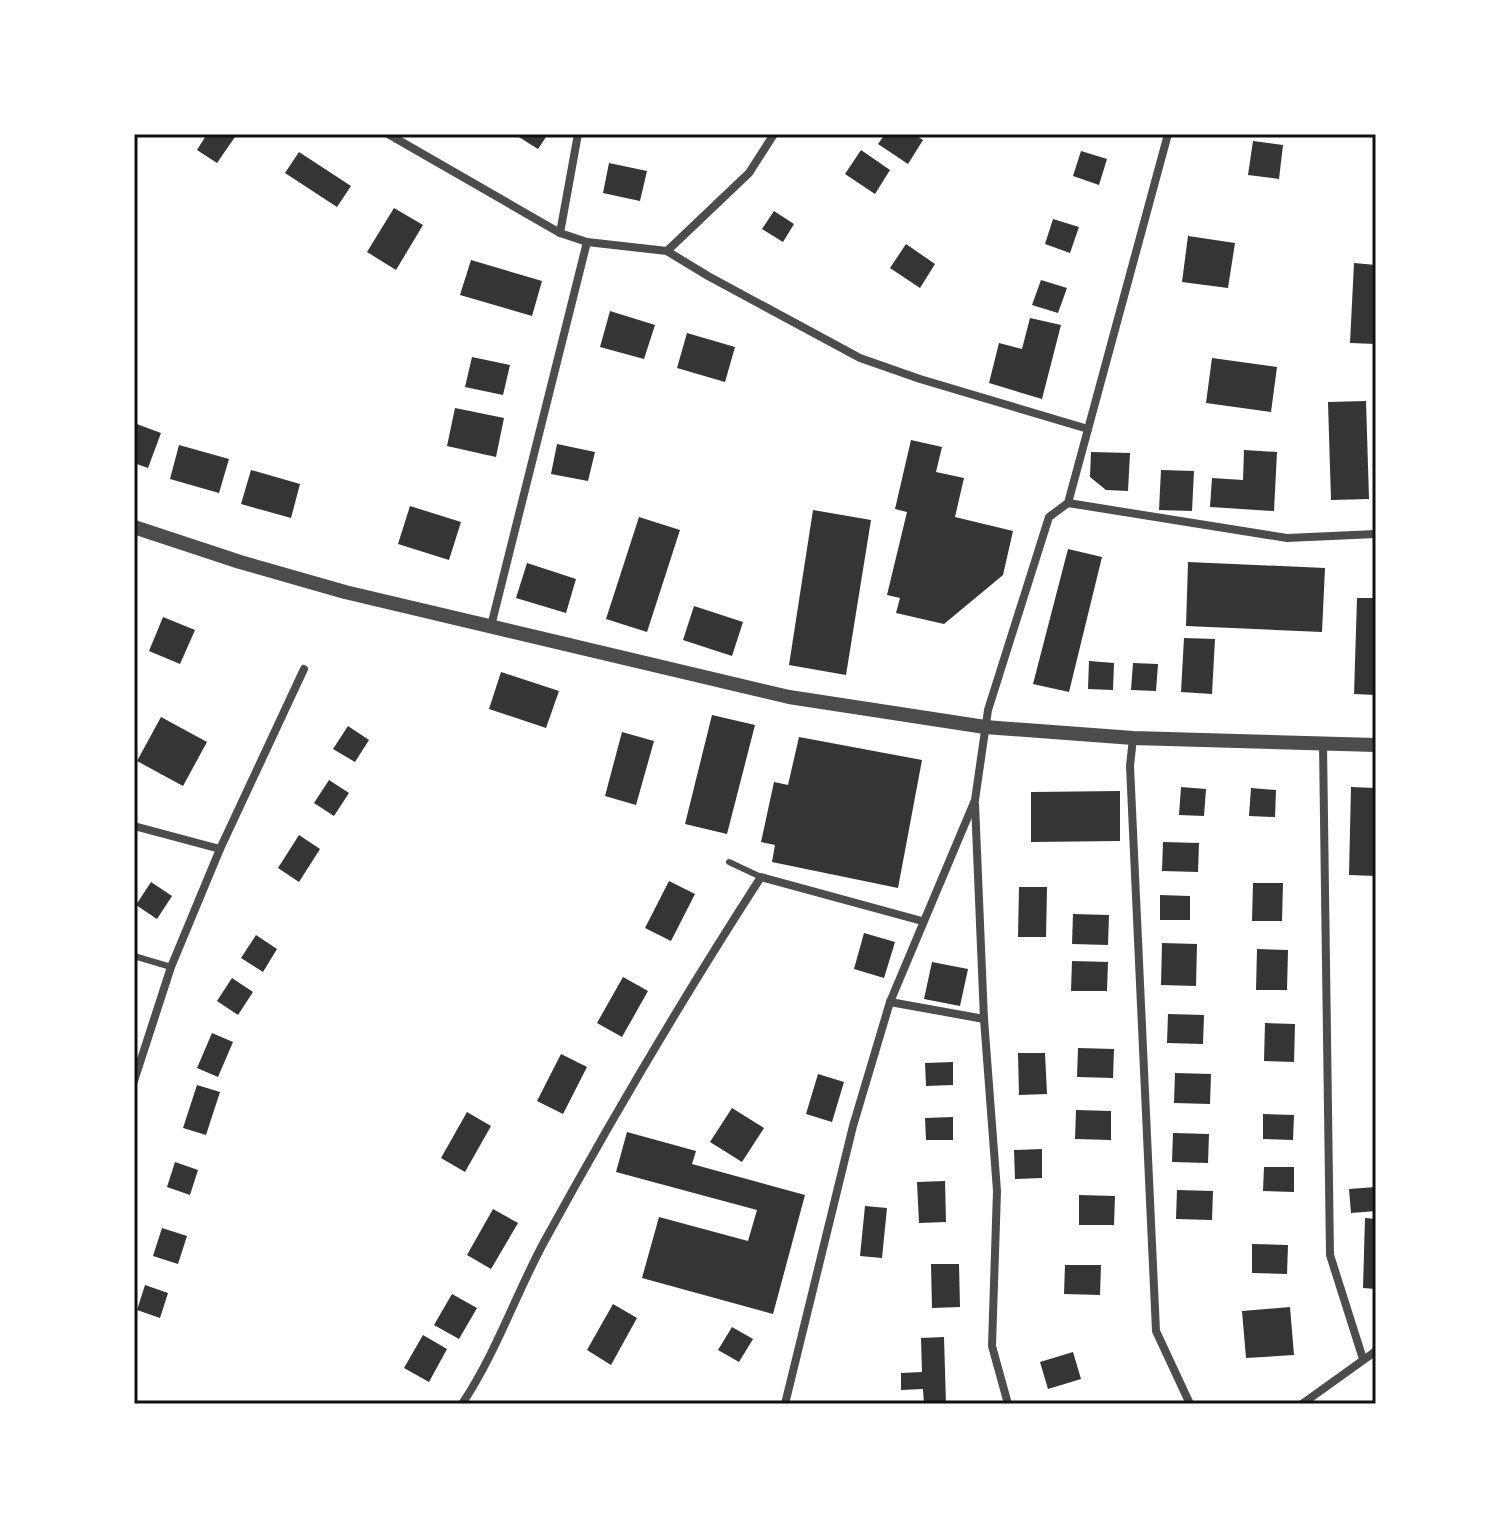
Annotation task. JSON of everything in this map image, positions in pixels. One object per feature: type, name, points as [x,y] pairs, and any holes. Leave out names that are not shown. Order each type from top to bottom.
[{"type":"street","points":[[388,134],[560,233],[587,242],[667,251],[860,358],[1088,429]]},
{"type":"street","points":[[560,233],[578,134]]},
{"type":"street","points":[[667,251],[749,173],[774,134]]},
{"type":"street","points":[[1008,1404],[992,1346],[997,1191],[984,1019],[975,800],[988,710],[1049,517],[1068,503],[1168,134]]},
{"type":"street","points":[[491,626],[587,242]]},
{"type":"street","points":[[1068,503],[1287,538],[1376,534]]},
{"type":"street","points":[[134,527],[345,592],[789,697],[985,727],[1133,738],[1376,745]]},
{"type":"street","points":[[134,1081],[171,967],[220,849],[304,669]]},
{"type":"street","points":[[1133,738],[1130,766],[1156,1331],[1190,1404]]},
{"type":"street","points":[[1323,745],[1330,1255],[1363,1359]]},
{"type":"street","points":[[785,1404],[853,1126],[890,1002],[975,800]]},
{"type":"street","points":[[134,826],[220,849]]},
{"type":"street","points":[[462,1404],[481,1375],[551,1230],[693,982],[761,877],[922,921]]},
{"type":"street","points":[[890,1002],[984,1019]]},
{"type":"street","points":[[1302,1404],[1376,1351]]},
{"type":"lane","points":[[729,862],[761,877]]},
{"type":"lane","points":[[134,956],[171,967]]},
{"type":"building","points":[[207,134],[237,134],[217,163],[197,150]]},
{"type":"building","points":[[514,134],[548,134],[538,149]]},
{"type":"building","points":[[885,134],[914,134],[923,140],[908,164],[878,144]]},
{"type":"building","points":[[1253,141],[1283,145],[1279,179],[1248,175]]},
{"type":"building","points":[[861,150],[890,170],[875,194],[845,174]]},
{"type":"building","points":[[1081,151],[1107,159],[1099,185],[1073,176]]},
{"type":"building","points":[[299,152],[351,186],[337,207],[285,173]]},
{"type":"building","points":[[609,163],[647,171],[640,201],[603,193]]},
{"type":"building","points":[[394,208],[423,225],[396,270],[367,252]]},
{"type":"building","points":[[774,211],[794,224],[783,242],[762,229]]},
{"type":"building","points":[[1053,219],[1079,227],[1070,253],[1045,244]]},
{"type":"building","points":[[1188,236],[1235,243],[1228,288],[1182,282]]},
{"type":"building","points":[[906,244],[935,264],[920,288],[890,268]]},
{"type":"building","points":[[471,260],[542,281],[532,316],[460,295]]},
{"type":"building","points":[[1354,263],[1376,265],[1376,344],[1350,343]]},
{"type":"building","points":[[1041,280],[1067,288],[1058,313],[1032,305]]},
{"type":"building","points":[[610,311],[655,325],[644,359],[600,347]]},
{"type":"building","points":[[1030,318],[1061,325],[1042,399],[989,383],[999,343],[1022,349]]},
{"type":"building","points":[[687,333],[735,347],[725,382],[677,368]]},
{"type":"building","points":[[472,357],[510,365],[503,395],[465,387]]},
{"type":"building","points":[[1212,358],[1277,367],[1271,412],[1206,403]]},
{"type":"building","points":[[1366,401],[1369,499],[1331,500],[1328,402]]},
{"type":"building","points":[[455,408],[504,418],[496,457],[447,446]]},
{"type":"building","points":[[134,423],[161,433],[148,468],[134,463]]},
{"type":"building","points":[[911,440],[942,447],[936,472],[964,478],[955,517],[1013,531],[1003,575],[944,624],[896,613],[900,598],[887,595],[907,512],[895,509]]},
{"type":"building","points":[[557,444],[595,452],[588,481],[551,474]]},
{"type":"building","points":[[179,445],[229,459],[219,493],[170,479]]},
{"type":"building","points":[[1244,450],[1277,452],[1274,511],[1210,507],[1212,478],[1243,480]]},
{"type":"building","points":[[1091,452],[1130,453],[1128,491],[1106,490],[1090,477]]},
{"type":"building","points":[[251,470],[300,484],[291,518],[241,504]]},
{"type":"building","points":[[1161,470],[1194,471],[1192,511],[1159,510]]},
{"type":"building","points":[[410,506],[461,522],[449,560],[398,544]]},
{"type":"building","points":[[813,510],[871,520],[846,675],[789,665]]},
{"type":"building","points":[[639,517],[680,530],[647,632],[606,619]]},
{"type":"building","points":[[1068,549],[1102,557],[1069,692],[1033,684]]},
{"type":"building","points":[[1188,562],[1325,568],[1322,632],[1186,626]]},
{"type":"building","points":[[527,563],[576,579],[566,613],[516,598]]},
{"type":"building","points":[[1357,598],[1376,598],[1376,695],[1354,694]]},
{"type":"building","points":[[694,606],[743,622],[732,656],[683,640]]},
{"type":"building","points":[[163,617],[195,630],[180,664],[149,651]]},
{"type":"building","points":[[1184,638],[1215,639],[1212,694],[1181,692]]},
{"type":"building","points":[[1089,661],[1114,663],[1113,690],[1088,689]]},
{"type":"building","points":[[1133,663],[1158,664],[1156,691],[1131,690]]},
{"type":"building","points":[[501,672],[559,691],[546,728],[489,709]]},
{"type":"building","points":[[712,715],[755,725],[727,834],[685,824]]},
{"type":"building","points":[[161,717],[207,742],[183,786],[137,761]]},
{"type":"building","points":[[348,726],[369,740],[355,762],[333,749]]},
{"type":"building","points":[[622,732],[654,741],[636,805],[605,796]]},
{"type":"building","points":[[799,737],[922,760],[898,888],[772,862],[775,845],[761,842],[774,782],[788,785]]},
{"type":"building","points":[[329,780],[349,793],[334,816],[314,803]]},
{"type":"building","points":[[1181,787],[1206,789],[1204,816],[1179,815]]},
{"type":"building","points":[[1351,787],[1376,788],[1376,876],[1349,875]]},
{"type":"building","points":[[1251,788],[1276,790],[1275,817],[1249,816]]},
{"type":"building","points":[[1120,791],[1120,841],[1031,842],[1031,792]]},
{"type":"building","points":[[299,835],[320,849],[299,882],[278,868]]},
{"type":"building","points":[[1163,842],[1199,843],[1198,872],[1162,871]]},
{"type":"building","points":[[669,881],[695,894],[671,941],[645,928]]},
{"type":"building","points":[[151,882],[172,896],[157,919],[136,905]]},
{"type":"building","points":[[1253,883],[1283,883],[1282,921],[1252,921]]},
{"type":"building","points":[[1019,887],[1047,887],[1046,937],[1018,937]]},
{"type":"building","points":[[1160,895],[1190,896],[1190,920],[1160,920]]},
{"type":"building","points":[[1073,914],[1109,915],[1108,945],[1072,944]]},
{"type":"building","points":[[864,933],[895,942],[884,978],[854,969]]},
{"type":"building","points":[[256,935],[277,949],[263,972],[241,958]]},
{"type":"building","points":[[1162,943],[1197,944],[1196,986],[1161,985]]},
{"type":"building","points":[[1257,949],[1288,950],[1287,990],[1256,990]]},
{"type":"building","points":[[1072,961],[1108,962],[1107,991],[1071,991]]},
{"type":"building","points":[[932,962],[968,969],[960,1006],[924,999]]},
{"type":"building","points":[[623,977],[648,991],[622,1037],[597,1023]]},
{"type":"building","points":[[232,978],[253,992],[238,1015],[217,1001]]},
{"type":"building","points":[[1168,1014],[1204,1015],[1203,1044],[1167,1043]]},
{"type":"building","points":[[1265,1023],[1295,1024],[1294,1062],[1264,1061]]},
{"type":"building","points":[[212,1033],[233,1042],[218,1077],[197,1068]]},
{"type":"building","points":[[1078,1048],[1114,1049],[1113,1078],[1077,1077]]},
{"type":"building","points":[[1018,1053],[1045,1053],[1047,1094],[1019,1095]]},
{"type":"building","points":[[561,1054],[587,1067],[563,1114],[537,1101]]},
{"type":"building","points":[[953,1062],[953,1085],[926,1086],[925,1063]]},
{"type":"building","points":[[1175,1073],[1211,1074],[1210,1104],[1174,1103]]},
{"type":"building","points":[[818,1074],[844,1082],[832,1122],[806,1114]]},
{"type":"building","points":[[197,1085],[220,1092],[206,1135],[183,1128]]},
{"type":"building","points":[[732,1108],[764,1128],[742,1162],[710,1142]]},
{"type":"building","points":[[1076,1110],[1111,1111],[1111,1140],[1075,1139]]},
{"type":"building","points":[[467,1112],[491,1126],[465,1172],[441,1158]]},
{"type":"building","points":[[1263,1114],[1294,1115],[1293,1140],[1263,1139]]},
{"type":"building","points":[[953,1117],[953,1140],[926,1140],[925,1118]]},
{"type":"building","points":[[627,1132],[696,1151],[692,1164],[805,1195],[773,1314],[642,1278],[659,1217],[748,1241],[757,1210],[616,1172]]},
{"type":"building","points":[[1173,1133],[1209,1134],[1208,1163],[1172,1162]]},
{"type":"building","points":[[1042,1149],[1042,1178],[1015,1179],[1014,1150]]},
{"type":"building","points":[[175,1162],[198,1170],[190,1195],[167,1187]]},
{"type":"building","points":[[1264,1167],[1294,1167],[1294,1192],[1263,1191]]},
{"type":"building","points":[[945,1181],[946,1222],[919,1223],[917,1182]]},
{"type":"building","points":[[1376,1187],[1376,1211],[1351,1213],[1349,1189]]},
{"type":"building","points":[[1177,1190],[1213,1191],[1212,1220],[1176,1219]]},
{"type":"building","points":[[1079,1195],[1115,1196],[1114,1225],[1079,1225]]},
{"type":"building","points":[[865,1206],[887,1208],[882,1258],[860,1256]]},
{"type":"building","points":[[493,1209],[518,1223],[491,1269],[467,1255]]},
{"type":"building","points":[[1365,1218],[1376,1219],[1376,1289],[1363,1288]]},
{"type":"building","points":[[162,1228],[187,1236],[178,1264],[153,1256]]},
{"type":"building","points":[[1252,1244],[1288,1245],[1287,1274],[1252,1273]]},
{"type":"building","points":[[931,1264],[959,1264],[960,1307],[932,1308]]},
{"type":"building","points":[[1065,1265],[1101,1265],[1100,1295],[1064,1294]]},
{"type":"building","points":[[145,1285],[168,1293],[160,1318],[137,1310]]},
{"type":"building","points":[[452,1294],[477,1308],[459,1339],[434,1325]]},
{"type":"building","points":[[613,1304],[637,1318],[611,1365],[587,1350]]},
{"type":"building","points":[[1290,1307],[1294,1355],[1246,1358],[1242,1311]]},
{"type":"building","points":[[732,1327],[753,1339],[739,1362],[718,1350]]},
{"type":"building","points":[[423,1335],[447,1349],[429,1382],[404,1368]]},
{"type":"building","points":[[944,1337],[946,1404],[924,1404],[923,1389],[901,1390],[901,1373],[922,1372],[921,1338]]},
{"type":"building","points":[[1073,1352],[1081,1379],[1048,1389],[1040,1362]]}]
